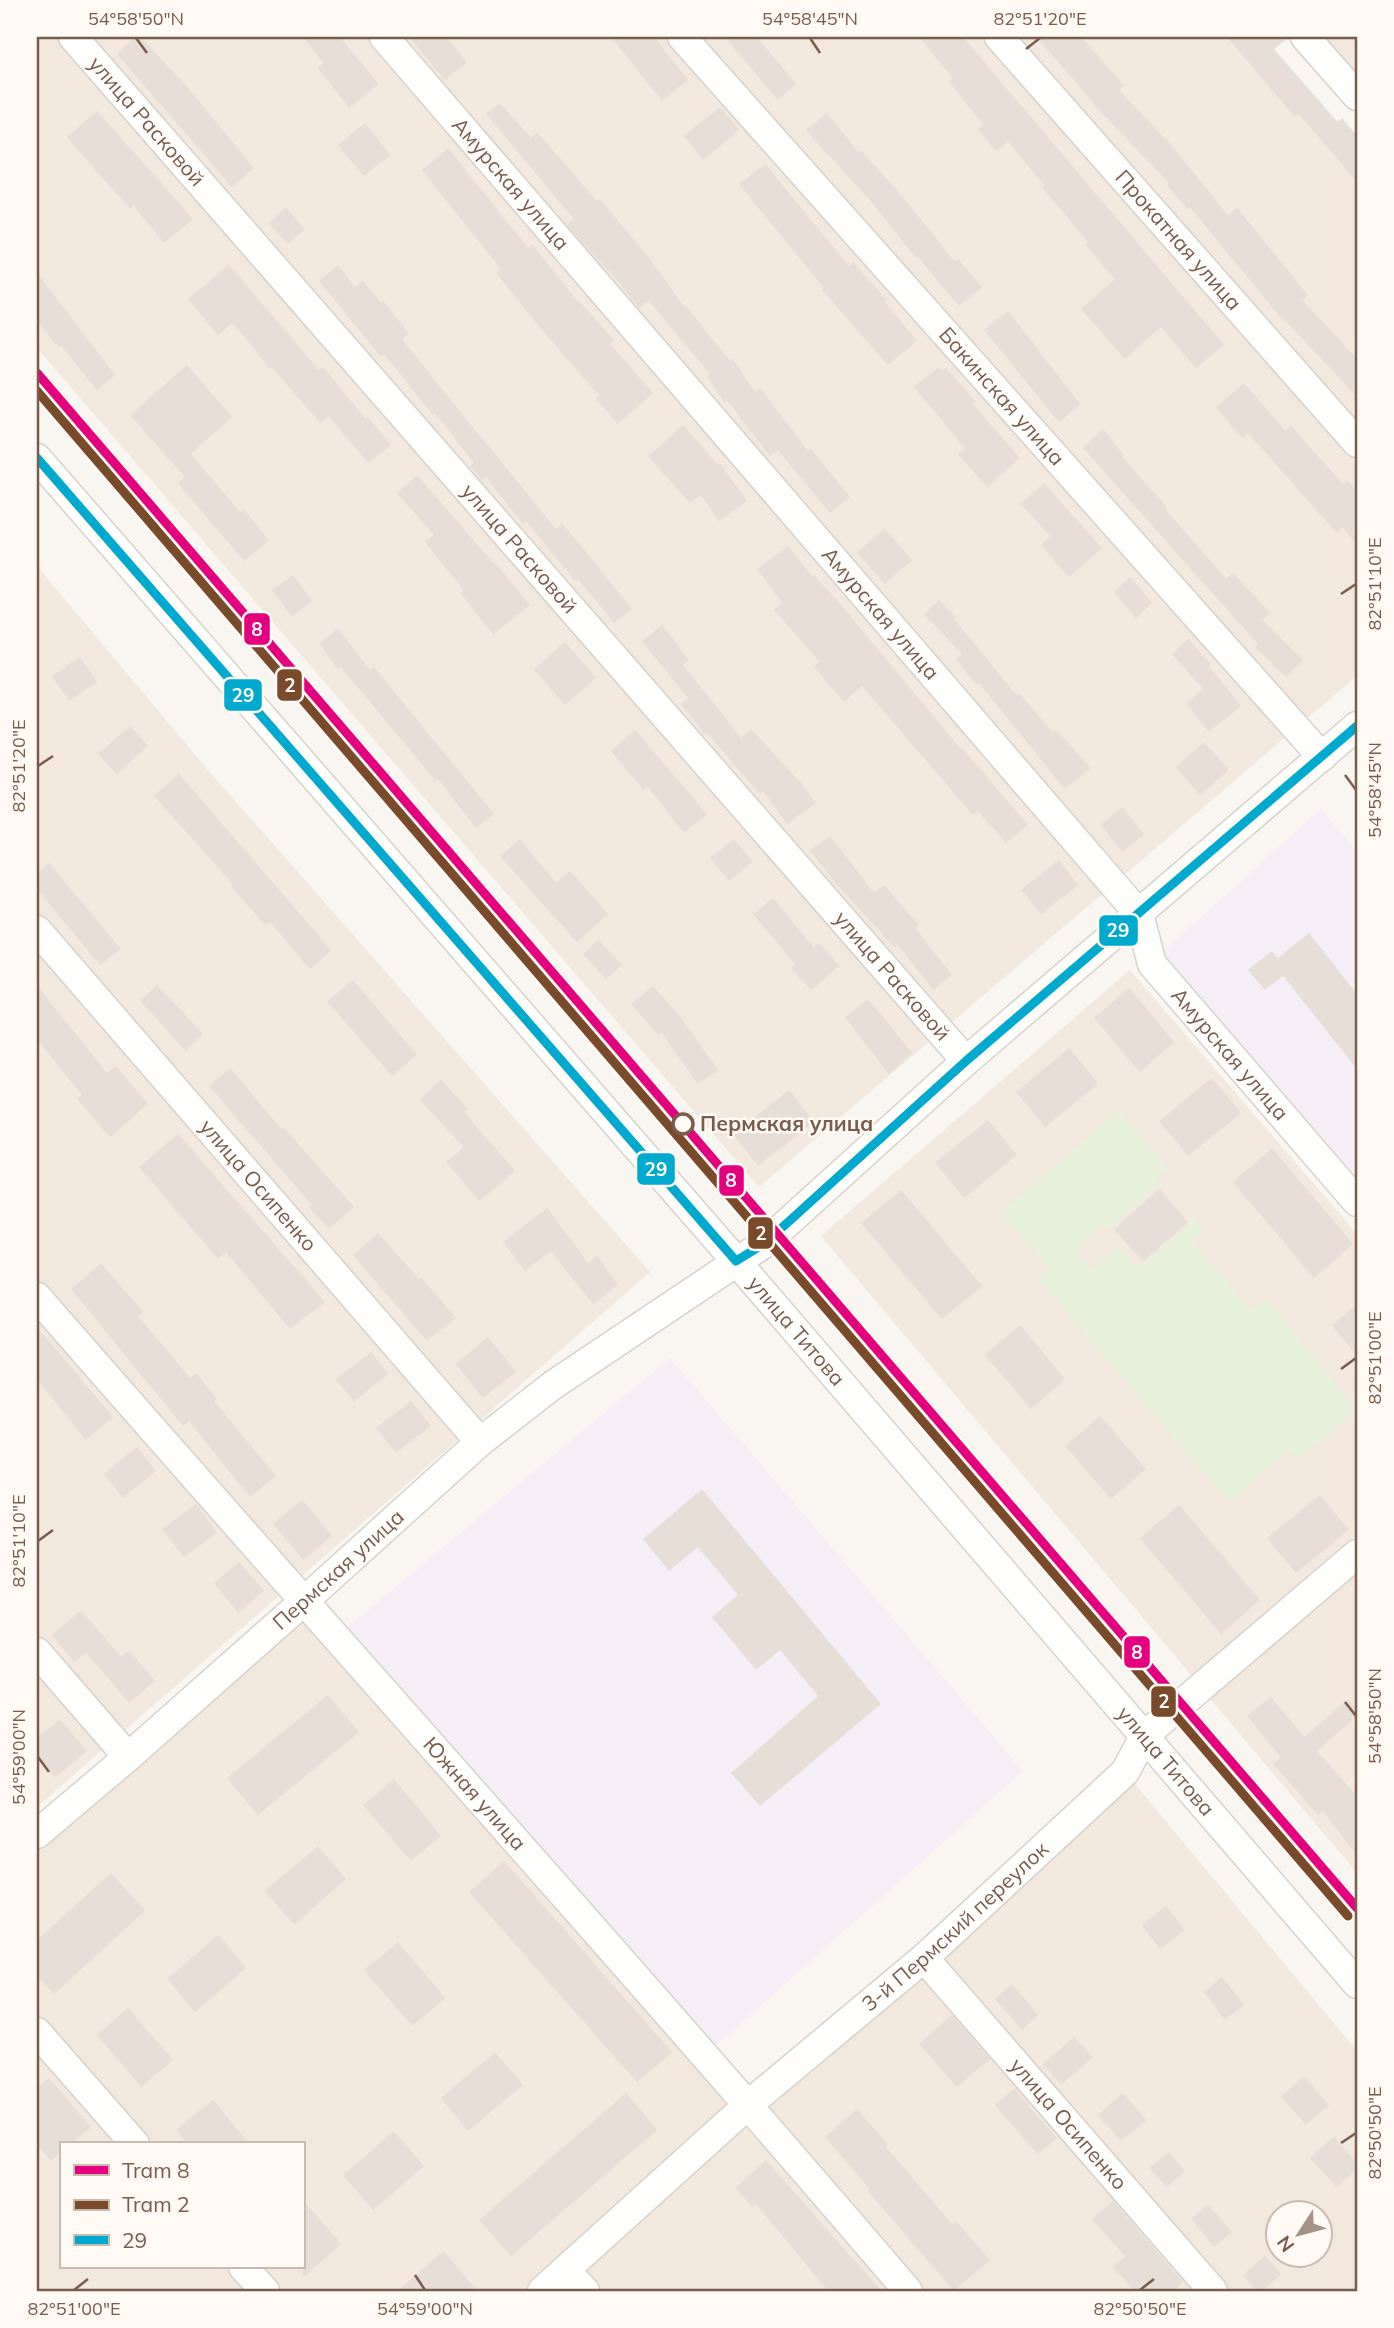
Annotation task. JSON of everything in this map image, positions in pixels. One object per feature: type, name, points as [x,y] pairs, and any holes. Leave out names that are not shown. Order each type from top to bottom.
[{"type":"street","name":"улица Расковой","points":[[73,37],[966,1061]]},
{"type":"street","name":"Амурская улица","points":[[384,37],[1139,914],[1152,964],[1357,1202]]},
{"type":"street","name":"Бакинская улица","points":[[682,37],[1322,757]]},
{"type":"street","name":"Прокатная улица","points":[[999,37],[1357,443]]},
{"type":"street","points":[[1305,37],[1357,96]]},
{"type":"street","name":"улица Титова","points":[[37,458],[736,1261],[1357,1984]]},
{"type":"street","name":"Пермская улица","points":[[37,1834],[128,1758],[480,1442],[553,1385],[777,1233],[966,1061],[1357,726]]},
{"type":"street","name":"улица Осипенко","points":[[37,930],[480,1442]]},
{"type":"street","name":"Южная улица","points":[[37,1297],[748,2104],[908,2291]]},
{"type":"street","name":"3-й Пермский переулок","points":[[542,2291],[748,2104],[924,1958],[1125,1772],[1145,1735],[1357,1554]]},
{"type":"street","points":[[37,1653],[128,1758]]},
{"type":"street","name":"улица Осипенко","points":[[924,1958],[1213,2291]]},
{"type":"street","points":[[37,2032],[133,2142]]},
{"type":"street","points":[[244,2268],[265,2291]]},
{"type":"street","points":[[565,2270],[585,2291]]},
{"type":"shaded area","points":[[37,37],[1262,37],[1357,143],[1357,676],[759,1187],[37,348]]},
{"type":"shaded area","points":[[1289,37],[1357,37],[1357,112]]},
{"type":"shaded area","points":[[37,566],[207,769],[650,1272],[37,1807]]},
{"type":"shaded area","points":[[1321,809],[1357,852],[1357,1191],[1157,957]]},
{"type":"shaded area","points":[[1130,970],[1357,1234],[1357,1535],[1192,1676],[821,1236]]},
{"type":"shaded area","points":[[670,1358],[1023,1771],[712,2049],[343,1631]]},
{"type":"shaded area","points":[[1357,1543],[1357,1873],[1196,1682]]},
{"type":"shaded area","points":[[303,1602],[748,2104],[1125,1772],[1357,2051],[1357,2291],[37,2291],[37,1834]]},
{"type":"green space","points":[[1119,1110],[1169,1169],[1156,1180],[1159,1184],[1109,1231],[1103,1224],[1076,1250],[1093,1269],[1118,1246],[1134,1264],[1143,1264],[1189,1223],[1193,1214],[1203,1230],[1193,1243],[1251,1310],[1267,1299],[1351,1403],[1353,1409],[1349,1417],[1298,1459],[1290,1449],[1235,1497],[1222,1495],[1038,1279],[1050,1268],[1000,1213]]},
{"type":"building","points":[[135,37],[141,37],[188,88],[254,168],[232,187],[117,54]]},
{"type":"building","points":[[303,37],[340,37],[378,84],[349,108],[318,68],[324,63]]},
{"type":"building","points":[[409,37],[446,37],[467,62],[445,80]]},
{"type":"building","points":[[611,37],[654,37],[688,80],[662,101]]},
{"type":"building","points":[[725,37],[757,37],[796,84],[778,100]]},
{"type":"building","points":[[919,37],[963,37],[1224,345],[1196,368],[1161,327],[1125,359],[1081,309],[1115,279],[1008,142],[996,151],[978,129],[983,124],[948,81],[953,78]]},
{"type":"building","points":[[1037,37],[1081,37],[1124,86],[1119,90],[1171,145],[1228,215],[1237,208],[1308,295],[1302,300],[1357,359],[1357,397],[1281,318],[1190,207],[1187,209],[1167,185],[1169,183],[1101,112]]},
{"type":"building","points":[[1227,37],[1289,37],[1274,49],[1337,122],[1342,118],[1357,136],[1357,182],[1299,114],[1295,117]]},
{"type":"building","points":[[500,103],[531,138],[537,132],[597,201],[600,199],[649,258],[685,308],[686,306],[730,361],[733,359],[755,392],[760,388],[808,451],[811,449],[850,497],[830,513],[778,450],[770,456],[727,400],[724,402],[707,376],[710,374],[649,301],[639,308],[609,270],[567,225],[574,219],[486,114]]},
{"type":"building","points":[[720,107],[739,130],[703,160],[684,136]]},
{"type":"building","points":[[97,111],[193,219],[164,243],[134,206],[130,209],[67,137]]},
{"type":"building","points":[[827,113],[859,153],[862,151],[911,207],[955,262],[958,259],[982,287],[959,306],[869,199],[806,130]]},
{"type":"building","points":[[365,123],[390,155],[364,176],[338,145]]},
{"type":"building","points":[[448,148],[528,248],[532,244],[578,302],[614,340],[610,344],[653,393],[618,424],[595,398],[599,395],[496,273],[501,269],[422,170]]},
{"type":"building","points":[[765,164],[849,266],[853,262],[887,300],[885,302],[917,341],[888,365],[822,290],[824,288],[739,184]]},
{"type":"building","points":[[286,207],[305,229],[288,244],[269,223]]},
{"type":"building","points":[[229,265],[319,370],[323,367],[391,445],[368,463],[329,416],[320,423],[272,367],[270,369],[233,323],[218,335],[188,299]]},
{"type":"building","points":[[338,265],[355,287],[363,281],[381,303],[383,301],[409,333],[402,339],[458,409],[556,529],[562,523],[632,609],[614,623],[526,521],[523,524],[486,477],[482,480],[470,466],[474,463],[435,413],[433,415],[384,354],[381,357],[319,281]]},
{"type":"building","points":[[37,273],[115,375],[97,390],[37,321]]},
{"type":"building","points":[[1008,311],[1080,404],[1061,421],[1058,421],[984,330]]},
{"type":"building","points":[[187,365],[232,417],[191,454],[240,512],[244,509],[269,541],[244,561],[178,483],[185,477],[130,415]]},
{"type":"building","points":[[939,367],[942,371],[946,368],[975,401],[972,403],[1020,458],[987,487],[958,454],[965,448],[914,387]]},
{"type":"building","points":[[1244,383],[1285,431],[1291,426],[1343,484],[1347,480],[1357,492],[1357,545],[1343,527],[1337,533],[1248,433],[1242,438],[1216,407]]},
{"type":"building","points":[[683,425],[717,464],[719,462],[747,501],[719,521],[701,495],[690,503],[648,456]]},
{"type":"building","points":[[1103,429],[1124,455],[1122,457],[1226,579],[1233,573],[1270,613],[1262,620],[1303,660],[1286,677],[1255,647],[1258,644],[1083,448]]},
{"type":"building","points":[[417,475],[530,605],[493,634],[460,593],[464,590],[425,542],[434,535],[397,493]]},
{"type":"building","points":[[1044,483],[1102,548],[1069,577],[1041,545],[1050,536],[1021,504]]},
{"type":"building","points":[[885,529],[912,560],[885,584],[857,552]]},
{"type":"building","points":[[788,546],[1028,825],[1006,843],[978,811],[973,815],[862,686],[844,702],[814,667],[820,662],[774,610],[782,602],[757,569]]},
{"type":"building","points":[[293,575],[312,601],[292,617],[272,590]]},
{"type":"building","points":[[1130,577],[1152,603],[1136,618],[1114,592]]},
{"type":"building","points":[[939,600],[1017,696],[1020,694],[1053,733],[1057,730],[1090,768],[1065,789],[979,683],[977,685],[956,659],[962,654],[924,614]]},
{"type":"building","points":[[662,625],[689,660],[683,665],[741,738],[751,729],[816,803],[787,824],[763,791],[760,794],[707,733],[705,734],[681,704],[688,698],[642,641]]},
{"type":"building","points":[[338,629],[370,670],[374,667],[494,814],[476,828],[438,779],[436,781],[341,667],[338,669],[319,643]]},
{"type":"building","points":[[1188,639],[1211,664],[1209,666],[1241,706],[1209,732],[1186,703],[1203,689],[1172,654]]},
{"type":"building","points":[[565,642],[596,678],[565,705],[534,669]]},
{"type":"building","points":[[80,657],[97,682],[69,701],[52,676]]},
{"type":"building","points":[[130,726],[148,746],[117,774],[98,754]]},
{"type":"building","points":[[635,730],[707,814],[684,833],[647,786],[643,789],[611,751]]},
{"type":"building","points":[[1204,742],[1229,770],[1200,795],[1176,767]]},
{"type":"building","points":[[179,774],[331,950],[310,969],[270,922],[265,925],[231,886],[233,884],[154,796]]},
{"type":"building","points":[[1122,807],[1144,834],[1122,852],[1101,825]]},
{"type":"building","points":[[830,836],[874,893],[884,885],[919,925],[915,928],[952,975],[933,990],[897,944],[894,947],[810,851]]},
{"type":"building","points":[[520,839],[556,883],[570,871],[608,914],[577,942],[500,856]]},
{"type":"building","points":[[734,839],[753,861],[729,881],[710,858]]},
{"type":"building","points":[[1059,860],[1078,885],[1041,914],[1021,890]]},
{"type":"building","points":[[49,863],[121,949],[100,965],[37,889],[37,874]]},
{"type":"building","points":[[773,898],[814,948],[819,943],[839,966],[811,990],[791,968],[795,964],[753,914]]},
{"type":"building","points":[[1309,933],[1357,994],[1357,1069],[1283,976],[1265,990],[1248,970],[1272,951],[1278,958]]},
{"type":"building","points":[[598,940],[622,965],[606,979],[583,954]]},
{"type":"building","points":[[353,980],[417,1055],[392,1076],[327,1001]]},
{"type":"building","points":[[157,985],[203,1034],[186,1051],[140,1001]]},
{"type":"building","points":[[37,986],[107,1073],[116,1066],[148,1104],[110,1137],[77,1099],[82,1095],[37,1039]]},
{"type":"building","points":[[653,986],[681,1018],[718,1070],[698,1084],[661,1032],[658,1035],[631,1004]]},
{"type":"building","points":[[1129,988],[1174,1042],[1140,1072],[1094,1018]]},
{"type":"building","points":[[868,999],[912,1053],[889,1074],[845,1017]]},
{"type":"building","points":[[1069,1048],[1098,1084],[1045,1127],[1016,1092]]},
{"type":"building","points":[[230,1068],[281,1129],[283,1127],[354,1207],[329,1229],[309,1207],[312,1205],[209,1086]]},
{"type":"building","points":[[1212,1078],[1241,1113],[1188,1156],[1159,1121]]},
{"type":"building","points":[[441,1080],[468,1109],[464,1112],[515,1171],[479,1201],[446,1162],[464,1147],[420,1100]]},
{"type":"building","points":[[789,1090],[814,1122],[758,1166],[733,1134]]},
{"type":"building","points":[[988,1120],[1017,1155],[964,1198],[935,1163]]},
{"type":"building","points":[[178,1134],[325,1302],[290,1329],[226,1252],[218,1259],[139,1167]]},
{"type":"building","points":[[1272,1148],[1353,1244],[1314,1278],[1233,1182]]},
{"type":"building","points":[[1159,1189],[1188,1222],[1143,1262],[1114,1229]]},
{"type":"building","points":[[901,1190],[982,1286],[942,1319],[861,1223]]},
{"type":"building","points":[[547,1208],[588,1263],[597,1256],[618,1285],[593,1304],[551,1251],[525,1271],[503,1242]]},
{"type":"building","points":[[378,1233],[456,1318],[427,1341],[353,1255]]},
{"type":"building","points":[[101,1263],[143,1312],[138,1316],[190,1378],[196,1373],[217,1399],[214,1401],[276,1476],[250,1497],[189,1421],[183,1426],[71,1289]]},
{"type":"building","points":[[1357,1304],[1357,1356],[1332,1325]]},
{"type":"building","points":[[1020,1325],[1065,1379],[1031,1409],[985,1355]]},
{"type":"building","points":[[37,1327],[113,1417],[86,1440],[37,1379]]},
{"type":"building","points":[[488,1337],[516,1372],[483,1398],[456,1364]]},
{"type":"building","points":[[371,1352],[388,1374],[354,1402],[336,1379]]},
{"type":"building","points":[[411,1401],[431,1426],[396,1453],[376,1428]]},
{"type":"building","points":[[1100,1416],[1146,1469],[1111,1499],[1065,1446]]},
{"type":"building","points":[[137,1447],[156,1471],[123,1498],[104,1474]]},
{"type":"building","points":[[702,1489],[881,1704],[760,1806],[731,1773],[818,1696],[780,1650],[756,1670],[712,1617],[738,1595],[698,1547],[669,1571],[643,1539]]},
{"type":"building","points":[[1320,1495],[1349,1530],[1296,1573],[1267,1538]]},
{"type":"building","points":[[302,1500],[332,1536],[303,1560],[273,1524]]},
{"type":"building","points":[[196,1504],[217,1533],[184,1557],[162,1529]]},
{"type":"building","points":[[1179,1505],[1260,1600],[1221,1634],[1140,1538]]},
{"type":"building","points":[[239,1562],[264,1591],[238,1613],[214,1583]]},
{"type":"building","points":[[81,1610],[121,1657],[129,1650],[155,1681],[129,1703],[86,1652],[74,1662],[52,1635]]},
{"type":"building","points":[[328,1695],[359,1732],[258,1815],[227,1778]]},
{"type":"building","points":[[1271,1697],[1304,1737],[1348,1699],[1357,1709],[1357,1716],[1317,1751],[1357,1796],[1357,1855],[1323,1811],[1318,1815],[1273,1764],[1281,1757],[1247,1716]]},
{"type":"building","points":[[60,1719],[87,1751],[55,1777],[37,1755],[37,1738]]},
{"type":"building","points":[[394,1779],[441,1836],[411,1861],[363,1805]]},
{"type":"building","points":[[318,1846],[346,1879],[294,1925],[265,1891]]},
{"type":"building","points":[[504,1861],[672,2052],[637,2082],[469,1892]]},
{"type":"building","points":[[111,1873],[145,1911],[54,1994],[37,1975],[37,1940]]},
{"type":"building","points":[[1166,1906],[1185,1930],[1160,1949],[1142,1925]]},
{"type":"building","points":[[218,1935],[246,1968],[195,2012],[167,1979]]},
{"type":"building","points":[[398,1942],[445,1998],[412,2026],[364,1970]]},
{"type":"building","points":[[1222,1977],[1244,2005],[1225,2020],[1204,1992]]},
{"type":"building","points":[[1012,1984],[1038,2015],[1022,2030],[995,1999]]},
{"type":"building","points":[[128,2008],[173,2060],[141,2087],[97,2035]]},
{"type":"building","points":[[952,2015],[990,2059],[957,2087],[919,2044]]},
{"type":"building","points":[[1074,2037],[1093,2057],[1061,2085],[1043,2064]]},
{"type":"building","points":[[495,2052],[523,2085],[468,2131],[441,2098]]},
{"type":"building","points":[[1304,2077],[1329,2105],[1306,2125],[1281,2096]]},
{"type":"building","points":[[49,2078],[91,2127],[73,2142],[60,2142],[60,2153],[51,2161],[37,2144],[37,2088]]},
{"type":"building","points":[[1014,2089],[1057,2138],[1038,2154],[995,2105]]},
{"type":"building","points":[[626,2093],[657,2130],[511,2256],[479,2220]]},
{"type":"building","points":[[1123,2093],[1146,2120],[1121,2141],[1098,2115]]},
{"type":"building","points":[[213,2100],[247,2142],[186,2142],[176,2130]]},
{"type":"building","points":[[857,2109],[952,2224],[956,2221],[990,2260],[954,2291],[825,2137]]},
{"type":"building","points":[[394,2131],[424,2166],[373,2210],[343,2175]]},
{"type":"building","points":[[1334,2137],[1357,2163],[1357,2169],[1337,2187],[1310,2158]]},
{"type":"building","points":[[1169,2152],[1185,2171],[1167,2187],[1150,2168]]},
{"type":"building","points":[[766,2160],[882,2291],[828,2291],[756,2204],[752,2207],[735,2188]]},
{"type":"building","points":[[304,2201],[341,2244],[303,2278],[304,2268]]},
{"type":"building","points":[[1113,2201],[1183,2282],[1173,2291],[1134,2291],[1113,2267],[1125,2256],[1092,2219]]},
{"type":"building","points":[[1208,2205],[1232,2232],[1214,2247],[1191,2219]]},
{"type":"building","points":[[444,2251],[477,2291],[397,2291]]},
{"type":"building","points":[[1264,2257],[1264,2268],[1276,2268],[1281,2274],[1262,2291],[1257,2291],[1243,2275]]},
{"type":"tram line","name":"8","points":[[37,373],[1357,1908]]},
{"type":"tram line","name":"2","points":[[37,391],[1348,1916]]},
{"type":"transit line","name":"29","points":[[37,458],[736,1261],[765,1243],[966,1061],[1357,726]]},
{"type":"place","name":"Пермская улица","points":[[683,1124]]}]
